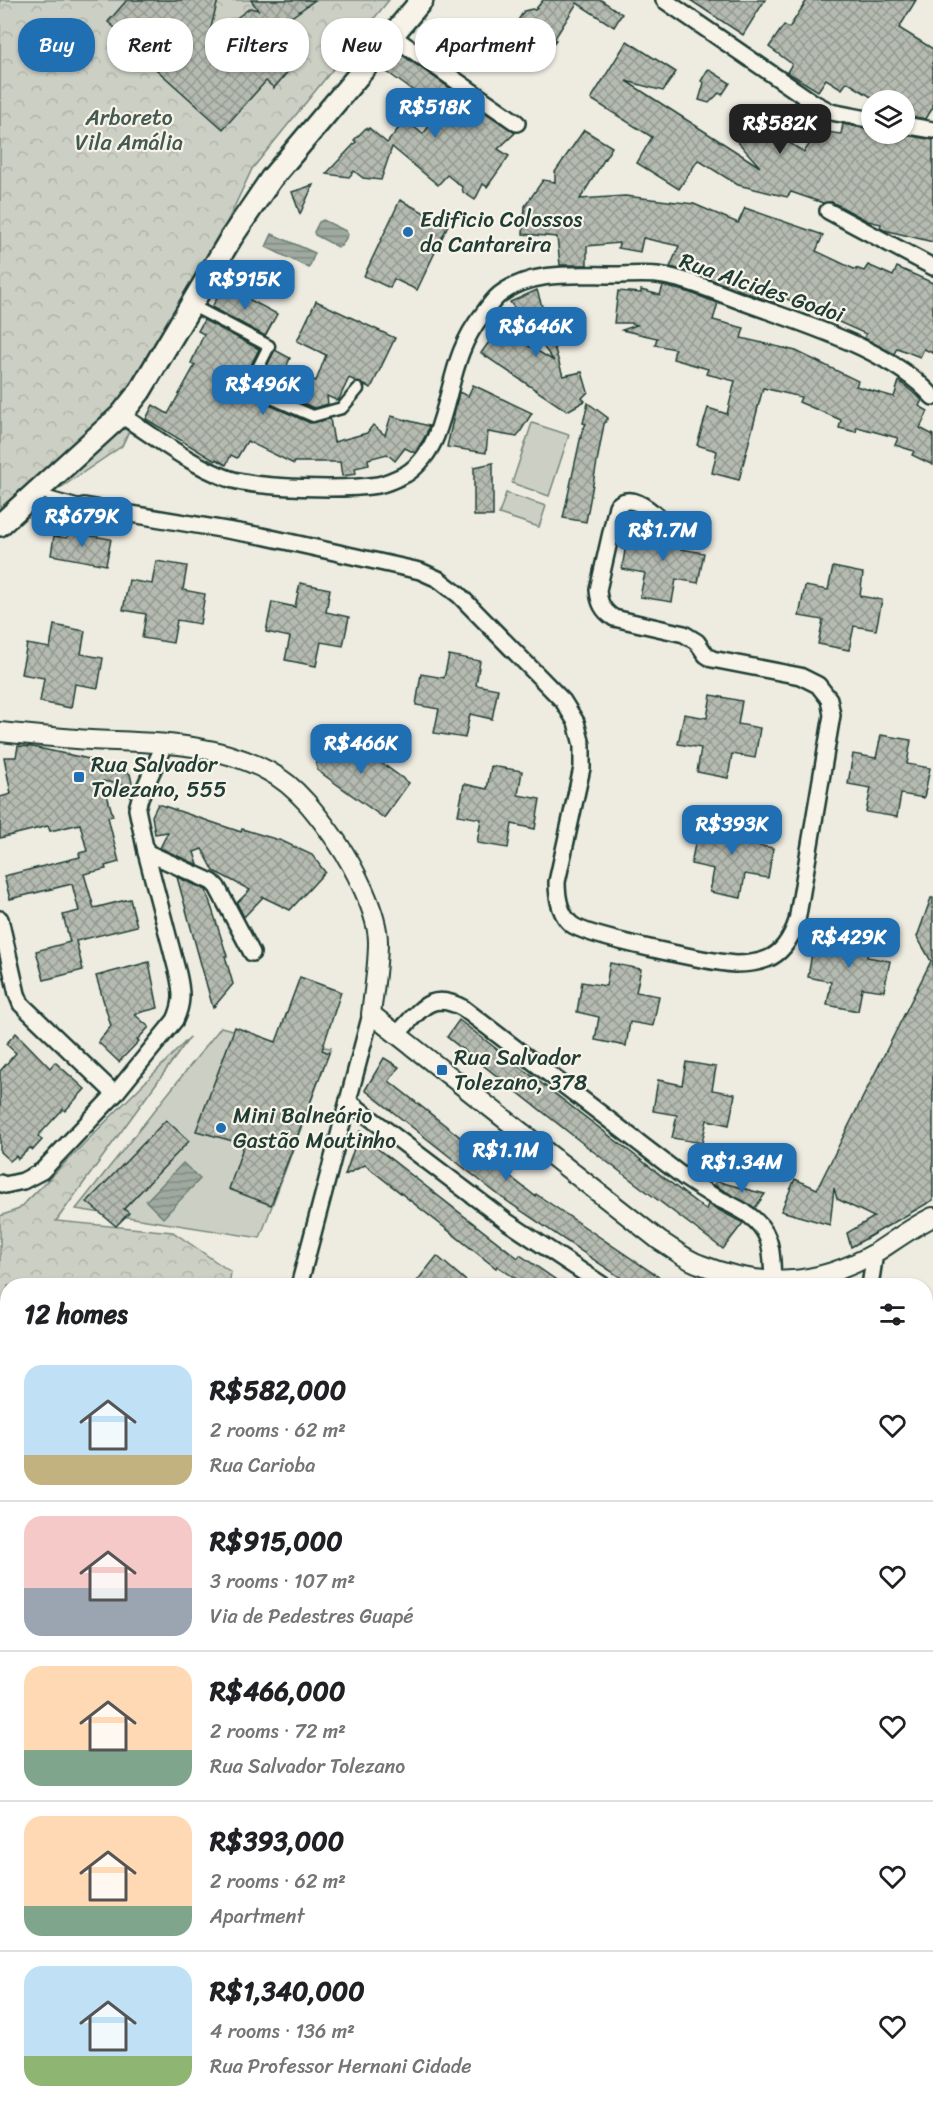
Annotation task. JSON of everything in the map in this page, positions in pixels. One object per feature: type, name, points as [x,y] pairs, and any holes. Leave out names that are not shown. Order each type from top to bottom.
[{"type":"main road","points":[[403,23],[422,0]]},
{"type":"main road","points":[[0,525],[121,415],[140,391],[231,238],[271,179],[362,72]]},
{"type":"street","points":[[664,0],[814,103],[831,112],[861,118]]},
{"type":"street","points":[[403,44],[517,123]]},
{"type":"street","points":[[915,127],[933,130]]},
{"type":"street","points":[[828,211],[933,267]]},
{"type":"street","name":"Rua Alcides Godoi","points":[[121,415],[204,468],[230,479],[268,485],[349,487],[381,484],[406,474],[425,456],[436,437],[458,356],[475,324],[496,297],[510,287],[525,281],[565,275],[658,275],[693,284],[846,340],[905,372],[924,386],[933,397]]},
{"type":"street","points":[[191,305],[269,346],[248,388],[313,416],[342,408],[358,389]]},
{"type":"street","points":[[84,506],[262,536],[420,571],[438,579],[459,595],[551,688],[563,701],[576,722],[582,745],[582,768],[557,882],[557,901],[572,925],[593,935],[615,940],[735,964],[752,963],[770,958],[783,947],[797,921],[832,715],[829,699],[818,685],[800,676],[712,659],[692,637],[614,618],[607,614],[599,599],[598,590],[617,506],[625,501],[631,501],[645,506],[659,518]]},
{"type":"street","points":[[0,732],[89,740],[165,743],[236,756],[270,771],[299,794],[323,822],[345,854],[369,903],[378,939],[370,1014],[301,1278]]},
{"type":"street","points":[[0,1184],[23,1181],[42,1171],[115,1094],[175,1020],[181,1007],[182,993],[178,974],[137,809],[165,743]]},
{"type":"street","points":[[146,852],[217,886],[252,953]]},
{"type":"street","points":[[0,919],[21,1004],[115,1094]]},
{"type":"street","points":[[397,1034],[427,1005],[437,1000],[449,1000],[463,1008],[685,1178],[747,1214],[759,1225],[767,1237],[771,1252],[773,1278]]},
{"type":"street","points":[[370,1014],[660,1241],[697,1264],[733,1275],[753,1278]]},
{"type":"street","points":[[348,1101],[506,1221],[592,1278]]},
{"type":"street","points":[[809,1278],[837,1270],[875,1253],[894,1239],[933,1217]]},
{"type":"street","points":[[871,1278],[875,1253]]},
{"type":"lane","points":[[36,492],[84,506]]},
{"type":"lane","points":[[19,508],[84,506]]},
{"type":"green space","name":"Arboreto Vila Amália","points":[[0,0],[389,0],[374,18],[321,18],[321,72],[331,72],[252,169],[122,446],[0,529]]},
{"type":"green space","points":[[532,423],[569,435],[549,496],[512,483]]},
{"type":"green space","points":[[506,493],[546,506],[539,527],[499,514]]},
{"type":"green space","name":"Mini Balneário Gastão Moutinho","points":[[221,1027],[277,1042],[331,1048],[260,1238],[76,1209]]},
{"type":"green space","points":[[190,1037],[56,1221],[173,1232],[231,1272],[230,1278],[0,1278],[0,1216],[19,1209]]},
{"type":"shaded area","points":[[323,220],[346,231],[348,235],[341,246],[338,247],[315,235],[314,232],[319,222]]},
{"type":"shaded area","points":[[272,234],[315,253],[309,268],[266,247]]},
{"type":"shaded area","points":[[183,1163],[200,1179],[163,1218],[146,1201]]},
{"type":"building","points":[[127,0],[218,0],[213,18],[205,18],[205,72],[288,72],[274,88],[266,81],[223,129],[159,72],[193,72],[193,18],[111,18]]},
{"type":"building","points":[[251,0],[315,0],[290,18],[236,18],[250,8],[258,10]]},
{"type":"building","points":[[543,0],[601,0],[622,14],[614,27],[577,3],[556,36],[556,18],[520,18],[524,11],[535,10]]},
{"type":"building","points":[[690,0],[765,0],[743,35]]},
{"type":"building","points":[[807,0],[916,0],[899,28],[933,49],[933,107],[926,119],[915,117],[915,90],[861,91],[847,82],[842,89],[826,79],[818,91],[787,72],[792,64],[769,47],[784,25],[789,28]]},
{"type":"building","points":[[627,41],[676,72],[663,91],[626,81],[760,167],[730,133],[743,114],[804,152],[811,142],[815,143],[816,139],[821,137],[825,138],[826,132],[841,134],[843,124],[861,128],[861,144],[915,144],[915,137],[933,140],[933,242],[884,230],[880,228],[881,224],[868,221],[832,202],[823,203],[791,192],[787,197],[738,185],[698,160],[679,189],[637,163],[652,137],[591,99]]},
{"type":"building","points":[[403,56],[415,64],[415,72],[427,72],[515,133],[498,149],[509,156],[487,187],[483,184],[475,200],[463,192],[462,187],[447,175],[438,185],[392,147],[381,180],[363,178],[354,171],[349,177],[326,174],[366,128],[387,143],[405,120],[423,134],[441,111],[387,72],[403,72]]},
{"type":"building","points":[[708,69],[730,83],[722,95],[719,93],[709,103],[699,100],[704,83],[701,81]]},
{"type":"building","points":[[584,130],[612,147],[580,199],[625,196],[694,204],[738,223],[745,208],[823,235],[816,251],[856,270],[856,268],[864,271],[868,265],[893,276],[897,267],[933,283],[933,353],[924,349],[920,357],[897,348],[894,354],[864,338],[866,334],[778,295],[774,303],[694,273],[670,267],[679,246],[643,238],[640,252],[618,248],[619,243],[587,246],[587,265],[560,265],[557,237],[523,234],[525,206],[543,180],[555,182],[555,172]]},
{"type":"building","points":[[313,185],[300,214],[292,192]]},
{"type":"building","points":[[400,200],[448,225],[417,290],[394,279],[390,288],[364,276]]},
{"type":"building","points":[[224,286],[277,314],[265,336],[212,307]]},
{"type":"building","points":[[663,286],[718,303],[713,320],[744,328],[741,338],[796,351],[858,381],[856,386],[894,397],[899,381],[922,400],[919,406],[928,411],[920,428],[933,435],[933,465],[912,455],[914,451],[895,445],[898,438],[857,427],[856,432],[839,428],[841,420],[799,402],[801,397],[763,388],[739,480],[712,473],[717,451],[697,445],[708,408],[727,414],[735,381],[706,374],[708,369],[673,359],[675,349],[655,345],[657,338],[622,330],[637,325],[614,323],[618,291],[641,293],[641,290],[660,295]]},
{"type":"building","points":[[537,290],[563,376],[582,372],[588,392],[582,398],[585,401],[567,411],[481,353],[499,328],[554,361],[510,302]]},
{"type":"building","points":[[316,301],[395,338],[371,388],[349,378],[338,401],[327,396],[328,404],[314,408],[258,384],[275,350],[290,358],[286,368],[316,381],[326,355],[297,341]]},
{"type":"building","points":[[204,320],[259,349],[241,385],[242,393],[310,423],[330,419],[334,442],[367,433],[373,425],[385,435],[391,416],[429,426],[426,435],[415,453],[405,448],[395,461],[387,454],[368,459],[369,465],[355,468],[356,474],[342,476],[340,462],[295,462],[294,464],[247,441],[237,458],[231,455],[226,465],[216,459],[215,461],[146,419],[153,405],[168,414],[195,365],[191,363],[204,334],[198,331]]},
{"type":"building","points":[[473,385],[532,413],[517,437],[488,432],[486,453],[447,447],[459,392],[468,396]]},
{"type":"building","points":[[588,403],[608,418],[604,424],[586,522],[563,518],[582,431],[586,424],[583,423]]},
{"type":"building","points":[[493,463],[493,516],[474,516],[474,467]]},
{"type":"building","points":[[668,522],[686,525],[681,549],[704,553],[698,583],[676,579],[672,602],[640,597],[645,573],[622,569],[627,538],[650,543],[654,526],[662,527]]},
{"type":"building","points":[[68,532],[111,539],[106,565],[51,555],[54,536],[67,538]]},
{"type":"building","points":[[156,561],[187,566],[183,590],[205,594],[200,624],[177,620],[173,643],[142,638],[146,614],[123,610],[129,580],[152,584]]},
{"type":"building","points":[[833,567],[863,573],[860,596],[882,600],[876,630],[854,626],[849,650],[818,644],[823,620],[799,616],[805,586],[828,590]]},
{"type":"building","points":[[300,583],[330,589],[326,612],[349,617],[343,646],[321,642],[316,666],[285,660],[290,637],[266,632],[272,602],[295,607]]},
{"type":"building","points":[[54,625],[85,631],[81,654],[103,658],[98,688],[75,684],[71,708],[40,702],[44,678],[21,674],[27,644],[50,648]]},
{"type":"building","points":[[449,655],[480,661],[476,685],[498,689],[492,719],[470,714],[465,738],[434,733],[439,709],[416,705],[421,674],[444,678]]},
{"type":"building","points":[[711,695],[742,701],[738,724],[760,728],[755,758],[732,754],[728,778],[697,772],[701,748],[678,744],[684,714],[707,718]]},
{"type":"building","points":[[339,732],[409,783],[384,818],[317,770],[316,764]]},
{"type":"building","points":[[881,735],[911,740],[907,764],[930,768],[924,798],[901,794],[897,817],[866,812],[871,788],[848,784],[853,754],[876,758]]},
{"type":"building","points":[[18,746],[89,759],[91,765],[119,767],[130,774],[133,787],[103,781],[113,816],[108,817],[119,862],[105,866],[106,869],[84,874],[94,908],[130,899],[137,926],[76,941],[83,970],[44,980],[36,951],[70,942],[63,915],[79,911],[72,884],[10,899],[4,876],[80,857],[79,853],[87,851],[80,824],[50,831],[48,826],[0,838],[0,797],[11,794],[4,757],[16,757]]},
{"type":"building","points":[[491,766],[522,771],[518,795],[540,799],[535,829],[512,824],[508,848],[477,843],[481,819],[458,815],[464,784],[487,789]]},
{"type":"building","points":[[158,804],[241,832],[242,829],[282,841],[312,855],[325,872],[290,910],[263,897],[244,917],[237,903],[250,890],[214,871],[202,849],[194,852],[198,865],[160,848],[168,832],[155,834],[152,816]]},
{"type":"building","points":[[724,815],[755,821],[751,844],[773,848],[768,878],[745,874],[741,898],[710,892],[714,869],[691,864],[697,834],[720,838]]},
{"type":"building","points":[[177,877],[206,890],[227,956],[225,956],[233,984],[213,1008]]},
{"type":"building","points":[[931,898],[933,898],[933,1200],[851,1247],[847,1233],[874,1217],[837,1199],[834,1188],[830,1225],[781,1211],[795,1179],[817,1189],[931,961],[917,937]]},
{"type":"building","points":[[841,928],[872,934],[867,957],[890,961],[884,991],[862,988],[858,1011],[827,1005],[831,982],[808,977],[813,947],[837,951]]},
{"type":"building","points":[[149,962],[158,1008],[134,1014],[149,1027],[119,1062],[98,1042],[111,1026],[96,976]]},
{"type":"building","points":[[610,963],[641,969],[636,992],[659,996],[653,1026],[630,1022],[626,1046],[595,1040],[599,1017],[577,1012],[582,982],[606,986]]},
{"type":"building","points":[[300,977],[341,992],[322,1050],[329,1053],[271,1205],[229,1189],[244,1144],[196,1131],[235,1027],[276,1042]]},
{"type":"building","points":[[459,1020],[706,1210],[708,1204],[743,1223],[723,1249],[447,1037]]},
{"type":"building","points":[[16,1033],[50,1068],[55,1062],[85,1089],[38,1136],[42,1140],[33,1150],[30,1148],[18,1159],[16,1156],[10,1161],[0,1152],[0,1071],[16,1053],[6,1044]]},
{"type":"building","points":[[384,1058],[399,1067],[389,1081],[535,1196],[536,1194],[660,1278],[621,1278],[501,1197],[365,1090]]},
{"type":"building","points":[[686,1062],[716,1067],[712,1090],[735,1094],[729,1125],[707,1120],[702,1143],[672,1138],[677,1115],[653,1111],[658,1080],[682,1085]]},
{"type":"building","points":[[166,1120],[189,1141],[124,1209],[129,1213],[116,1226],[87,1202]]},
{"type":"building","points":[[360,1131],[380,1145],[378,1149],[518,1258],[520,1255],[553,1278],[515,1278],[497,1266],[496,1268],[365,1165],[345,1175]]},
{"type":"building","points":[[716,1181],[765,1194],[755,1208],[714,1185]]},
{"type":"building","points":[[437,1256],[463,1278],[419,1278]]},
{"type":"place","name":"Edificio Colossos da Cantareira","points":[[408,232]]},
{"type":"place","name":"Rua Salvador Tolezano, 555","points":[[79,777]]},
{"type":"place","name":"Rua Salvador Tolezano, 378","points":[[442,1070]]},
{"type":"place","name":"Mini Balneário Gastão Moutinho","points":[[221,1128]]}]
